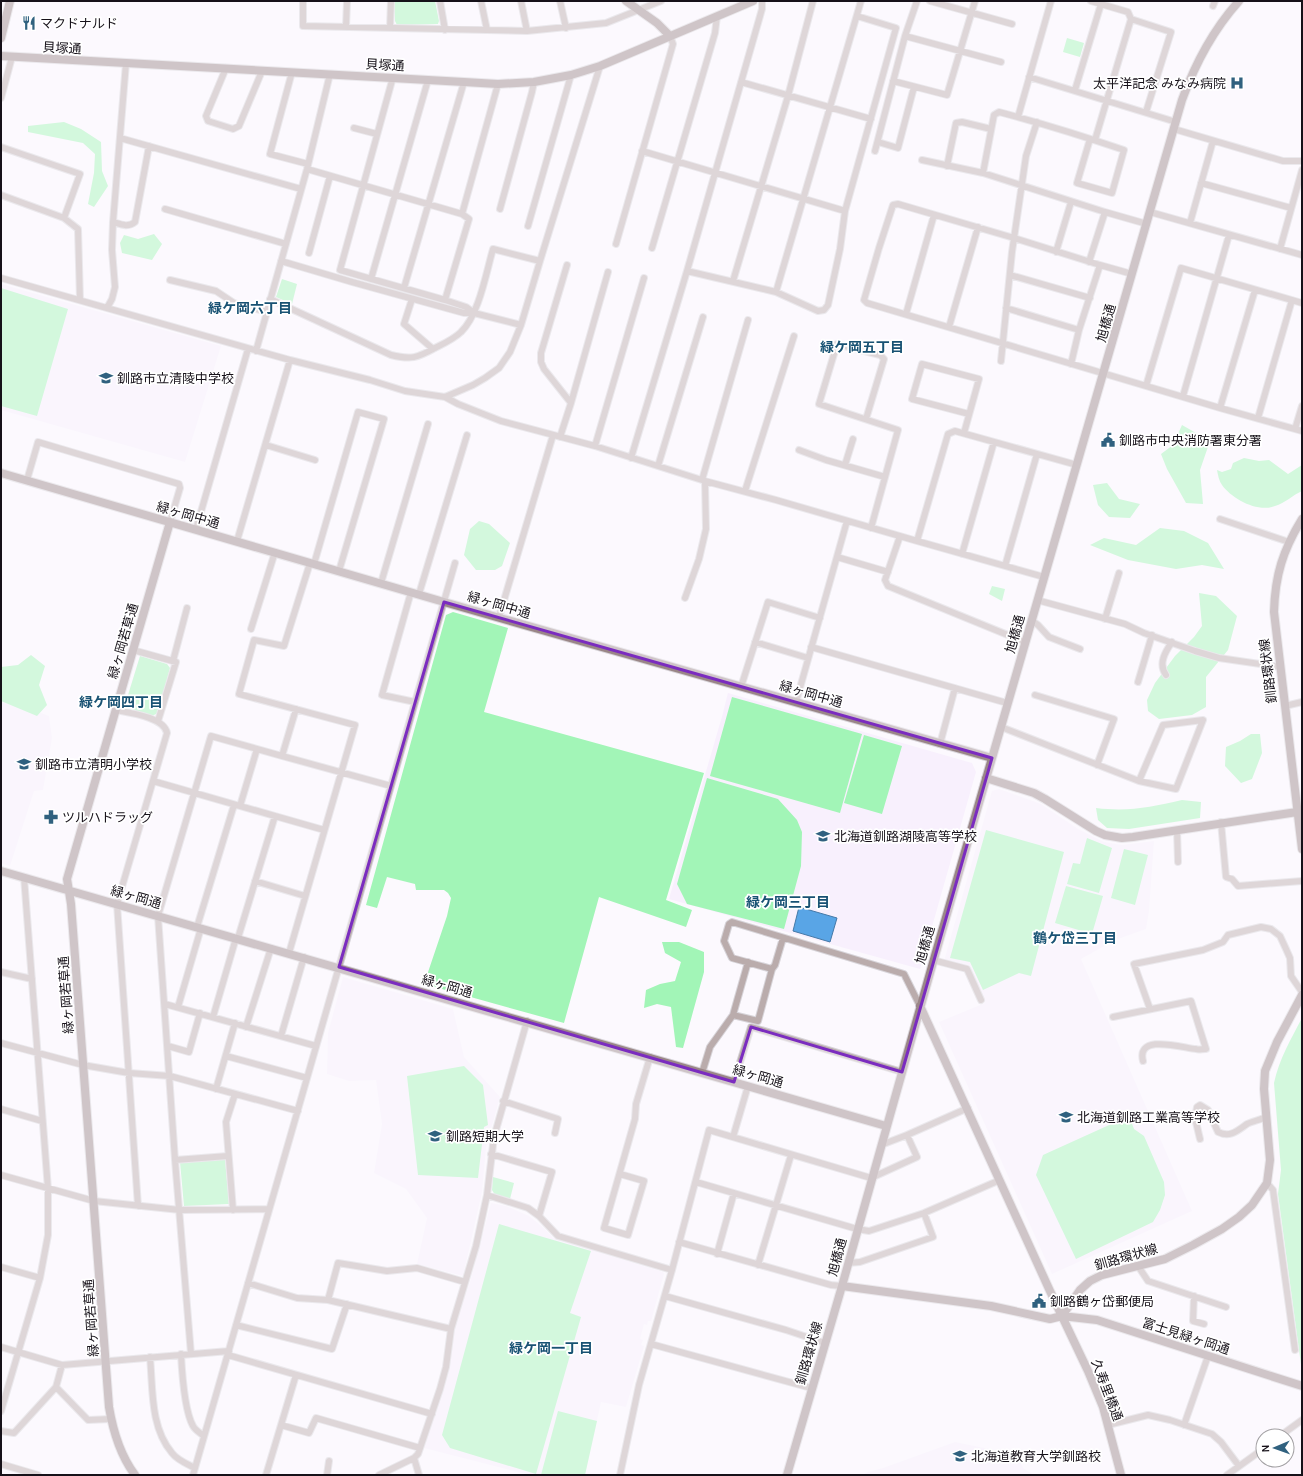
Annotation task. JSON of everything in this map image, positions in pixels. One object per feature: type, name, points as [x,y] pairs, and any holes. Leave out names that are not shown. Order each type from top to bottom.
[{"type":"street","points":[[1,38],[9,1]]},
{"type":"street","points":[[303,1],[303,26],[527,32],[606,23],[661,1]]},
{"type":"street","points":[[346,27],[347,1]]},
{"type":"street","points":[[390,28],[391,1]]},
{"type":"street","points":[[440,1],[446,30]]},
{"type":"street","points":[[481,1],[487,30]]},
{"type":"street","points":[[521,1],[527,32]]},
{"type":"street","points":[[560,1],[566,28]]},
{"type":"street","points":[[616,244],[673,44],[670,36],[657,23],[626,1]]},
{"type":"street","name":"貝塚通","points":[[1,56],[498,84],[534,82],[571,76],[600,66],[753,1]]},
{"type":"street","points":[[631,458],[742,82],[762,9],[762,1]]},
{"type":"street","points":[[733,282],[788,96],[813,1]]},
{"type":"street","points":[[776,292],[861,1]]},
{"type":"street","points":[[875,151],[905,36],[917,1]]},
{"type":"street","points":[[930,1],[1012,24]]},
{"type":"street","points":[[893,81],[947,95],[959,50],[975,1]]},
{"type":"street","points":[[1018,117],[1051,1]]},
{"type":"street","points":[[982,173],[990,129],[994,115],[999,112],[1037,122],[1092,139],[1124,150],[1112,194],[1077,183],[1092,139],[1106,100],[1131,19],[1128,12],[1090,1]]},
{"type":"street","name":"旭橋通","points":[[842,1286],[933,960],[1175,125],[1190,79],[1205,47],[1239,1]]},
{"type":"street","points":[[1074,90],[1101,4]]},
{"type":"street","points":[[652,248],[715,33],[717,16]]},
{"type":"street","points":[[687,271],[776,292],[818,311],[824,310],[828,305],[840,249],[845,211],[896,28],[857,16]]},
{"type":"street","points":[[1131,19],[1171,32],[1146,112]]},
{"type":"street","points":[[905,36],[1001,62]]},
{"type":"street","points":[[1,98],[12,57]]},
{"type":"street","points":[[107,308],[112,299],[115,287],[112,250],[113,222],[126,63]]},
{"type":"street","points":[[445,397],[473,385],[499,368],[510,352],[521,325],[600,66]]},
{"type":"street","points":[[226,68],[206,116],[208,121],[233,129],[239,126],[262,71]]},
{"type":"street","points":[[292,72],[270,154],[330,176],[462,214],[468,219],[445,300]]},
{"type":"street","points":[[256,351],[307,167],[330,74]]},
{"type":"street","points":[[528,226],[571,76]]},
{"type":"street","points":[[1029,77],[1146,112],[1214,141],[1282,161],[1302,161]]},
{"type":"street","points":[[393,78],[340,270],[445,300],[466,308],[474,313]]},
{"type":"street","points":[[371,280],[428,80]]},
{"type":"street","points":[[404,288],[464,82]]},
{"type":"street","points":[[500,209],[534,82]]},
{"type":"street","points":[[742,82],[871,119]]},
{"type":"street","points":[[462,214],[498,84]]},
{"type":"street","points":[[878,142],[898,148],[914,87]]},
{"type":"street","points":[[947,166],[956,123],[962,122],[990,129]]},
{"type":"street","points":[[1001,361],[1014,238],[1026,156],[1037,122]]},
{"type":"street","points":[[354,128],[377,134]]},
{"type":"street","points":[[120,138],[301,189]]},
{"type":"street","points":[[1190,223],[1214,141]]},
{"type":"street","points":[[113,222],[126,225],[135,222],[148,146]]},
{"type":"street","points":[[1,147],[80,174],[64,218]]},
{"type":"street","points":[[642,151],[845,211]]},
{"type":"street","points":[[922,160],[982,173],[1071,202],[1146,224]]},
{"type":"street","points":[[1280,249],[1302,170]]},
{"type":"street","points":[[309,253],[330,176]]},
{"type":"street","points":[[1201,183],[1291,208]]},
{"type":"street","points":[[1,195],[64,218],[78,229],[80,300]]},
{"type":"street","points":[[1056,252],[1071,202]]},
{"type":"street","points":[[1132,274],[898,204],[892,206],[864,300],[867,303],[1302,431]]},
{"type":"street","points":[[165,209],[286,244]]},
{"type":"street","points":[[1089,262],[1105,212]]},
{"type":"street","points":[[1150,212],[1302,255]]},
{"type":"street","points":[[906,314],[934,215]]},
{"type":"street","points":[[949,327],[978,227]]},
{"type":"street","points":[[1184,396],[1229,235]]},
{"type":"street","points":[[270,299],[391,355],[413,358],[433,350],[460,333],[469,323],[474,313],[494,249],[540,261]]},
{"type":"street","points":[[281,261],[464,313],[474,313],[521,325]]},
{"type":"street","points":[[567,265],[541,353],[541,362],[544,369],[571,403]]},
{"type":"street","points":[[1071,364],[1100,265]]},
{"type":"street","points":[[1146,386],[1181,268],[1302,303]]},
{"type":"street","points":[[560,437],[608,272]]},
{"type":"street","points":[[1010,275],[1090,298]]},
{"type":"street","points":[[1,278],[248,349],[370,380],[405,391],[445,397],[458,404],[501,421],[595,446],[704,480],[1044,577]]},
{"type":"street","points":[[595,446],[644,278]]},
{"type":"street","points":[[170,280],[216,291],[234,303],[267,312]]},
{"type":"street","points":[[1220,408],[1255,290]]},
{"type":"street","points":[[412,299],[404,324],[433,350]]},
{"type":"street","points":[[1258,418],[1292,300]]},
{"type":"street","points":[[1006,308],[1080,330]]},
{"type":"street","points":[[658,466],[703,317]]},
{"type":"street","points":[[684,598],[699,559],[706,529],[704,480],[748,320]]},
{"type":"street","points":[[745,491],[794,336]]},
{"type":"street","points":[[866,419],[884,359],[880,355],[836,344],[819,404],[898,430],[871,528]]},
{"type":"street","points":[[196,529],[248,349]]},
{"type":"street","points":[[237,541],[290,360]]},
{"type":"street","points":[[964,434],[979,379],[922,364],[912,399],[969,414]]},
{"type":"street","points":[[1295,429],[1302,406]]},
{"type":"street","points":[[289,953],[355,725],[239,694],[254,640],[284,646],[312,563],[358,412],[384,419],[339,571]]},
{"type":"street","points":[[381,583],[428,424]]},
{"type":"street","points":[[916,541],[948,434],[955,431],[1077,464]]},
{"type":"street","points":[[415,702],[382,695],[467,435]]},
{"type":"street","points":[[499,617],[553,435]]},
{"type":"street","points":[[845,465],[853,439]]},
{"type":"street","points":[[27,480],[38,442],[179,484],[180,488],[170,522]]},
{"type":"street","points":[[962,554],[994,442]]},
{"type":"street","points":[[266,445],[315,460]]},
{"type":"street","points":[[799,450],[885,477]]},
{"type":"street","points":[[1005,566],[1037,454]]},
{"type":"street","name":"緑ヶ岡中通","points":[[1,472],[444,602],[992,758]]},
{"type":"street","points":[[1220,519],[1289,542]]},
{"type":"street","name":"釧路環状線","points":[[1302,519],[1289,542],[1279,567],[1274,592],[1274,612],[1284,706],[1302,849]]},
{"type":"street","points":[[796,702],[847,521]]},
{"type":"street","name":"緑ヶ岡若草通","points":[[135,1475],[126,1461],[118,1443],[111,1419],[71,904],[67,878],[170,522]]},
{"type":"street","points":[[900,536],[885,580],[888,586],[1025,642]]},
{"type":"street","points":[[251,629],[275,552]]},
{"type":"street","points":[[837,556],[888,572]]},
{"type":"street","points":[[193,1475],[455,563]]},
{"type":"street","points":[[1105,619],[1119,573]]},
{"type":"street","points":[[1037,600],[1125,624],[1195,651],[1219,658],[1280,667]]},
{"type":"street","points":[[740,687],[768,602],[820,618]]},
{"type":"street","points":[[173,661],[187,608]]},
{"type":"street","points":[[1031,620],[1049,637],[1080,649]]},
{"type":"street","points":[[1138,682],[1152,635]]},
{"type":"street","points":[[755,642],[808,658]]},
{"type":"street","points":[[1166,675],[1162,671],[1162,662],[1166,650],[1172,642]]},
{"type":"street","points":[[811,647],[1007,703]]},
{"type":"street","points":[[133,650],[176,662],[158,721]]},
{"type":"street","points":[[940,744],[955,688]]},
{"type":"street","points":[[1035,695],[1114,719],[1097,765]]},
{"type":"street","points":[[1284,706],[1302,702]]},
{"type":"street","points":[[115,710],[158,721],[166,728],[167,733],[117,904],[138,1206]]},
{"type":"street","points":[[282,756],[296,710]]},
{"type":"street","points":[[1001,727],[1139,781],[1176,789],[1203,720],[1163,725],[1139,781]]},
{"type":"street","points":[[191,1354],[175,1160],[158,916],[211,736],[391,786]]},
{"type":"street","points":[[178,1007],[199,928],[237,805],[257,748]]},
{"type":"street","points":[[986,778],[1034,793],[1096,831],[1105,835],[1122,838],[1221,822],[1297,812]]},
{"type":"street","points":[[154,781],[324,830]]},
{"type":"street","points":[[213,1017],[275,816]]},
{"type":"street","points":[[1221,822],[1226,877],[1232,879],[1238,886],[1302,881]]},
{"type":"street","points":[[1177,830],[1178,862]]},
{"type":"street","name":"緑ヶ岡通","points":[[1,870],[886,1126]]},
{"type":"street","points":[[1,1408],[40,1278],[48,1235],[48,1189],[24,877]]},
{"type":"street","points":[[255,881],[305,896]]},
{"type":"street","points":[[772,968],[732,958],[724,941],[729,924],[732,922],[904,974],[920,1006]]},
{"type":"street","points":[[1150,1009],[1134,964],[1203,950],[1224,942],[1228,936],[1261,927],[1271,929],[1280,936],[1290,958],[1290,976],[1302,992]]},
{"type":"street","points":[[733,1015],[758,1021],[772,968],[775,965],[783,938]]},
{"type":"street","points":[[246,1027],[272,948]]},
{"type":"street","points":[[281,1036],[304,957]]},
{"type":"street","points":[[933,960],[967,969],[981,1000]]},
{"type":"street","points":[[702,1073],[710,1047],[733,1015],[748,962]]},
{"type":"street","points":[[1,972],[32,979]]},
{"type":"street","name":"釧路環状線","points":[[1062,1316],[1080,1290],[1090,1281],[1102,1275],[1165,1259],[1222,1229],[1239,1217],[1252,1205],[1267,1183],[1270,1160],[1264,1088],[1265,1071],[1277,1042],[1302,996]]},
{"type":"street","points":[[1113,1017],[1191,1001],[1206,1048],[1198,1050],[1156,1044],[1149,1046],[1143,1051],[1141,1055],[1143,1061]]},
{"type":"street","points":[[165,1004],[316,1046]]},
{"type":"street","name":"久寿里橋通","points":[[920,1006],[1091,1378],[1103,1407],[1121,1475]]},
{"type":"street","points":[[168,1046],[190,1052],[200,1013]]},
{"type":"street","points":[[379,1475],[414,1458],[418,1454],[432,1414],[446,1367],[451,1329],[476,1246],[487,1195],[494,1137],[503,1101],[527,1022]]},
{"type":"street","points":[[216,1089],[235,1023]]},
{"type":"street","points":[[734,1082],[751,1027],[902,1072]]},
{"type":"street","points":[[1,1043],[83,1065],[129,1073],[170,1076],[298,1112]]},
{"type":"street","points":[[226,1056],[307,1078]]},
{"type":"street","points":[[620,1174],[644,1181],[628,1235],[604,1228],[635,1119],[636,1104],[650,1057]]},
{"type":"street","points":[[733,1138],[748,1086]]},
{"type":"street","points":[[233,1210],[226,1122],[235,1094]]},
{"type":"street","points":[[503,1101],[558,1119],[555,1133]]},
{"type":"street","points":[[1200,1139],[1195,1118],[1197,1107],[1200,1105],[1208,1110],[1218,1132],[1222,1134],[1229,1135],[1236,1133],[1249,1124],[1266,1117]]},
{"type":"street","points":[[881,1145],[908,1135],[968,1108]]},
{"type":"street","points":[[1,1109],[42,1121]]},
{"type":"street","points":[[620,1475],[639,1385],[665,1296],[709,1130],[871,1178],[917,1157],[908,1135]]},
{"type":"street","points":[[491,1154],[552,1172],[539,1216]]},
{"type":"street","points":[[758,1265],[791,1155]]},
{"type":"street","points":[[175,1160],[228,1156]]},
{"type":"street","points":[[1,1175],[94,1201],[180,1210],[270,1209]]},
{"type":"street","points":[[696,1182],[857,1229],[869,1231],[924,1213],[1000,1180]]},
{"type":"street","points":[[1267,1183],[1273,1190],[1295,1350]]},
{"type":"street","points":[[717,1254],[734,1193]]},
{"type":"street","points":[[487,1195],[528,1208],[539,1216],[558,1236],[672,1270]]},
{"type":"street","points":[[848,1263],[860,1262],[933,1237],[924,1213]]},
{"type":"street","points":[[679,1242],[717,1254],[831,1285],[991,1306],[1050,1319],[1062,1316]]},
{"type":"street","points":[[328,1300],[338,1263],[386,1271],[417,1268],[465,1282]]},
{"type":"street","points":[[1138,1266],[1148,1281],[1226,1307]]},
{"type":"street","points":[[1,1267],[40,1278]]},
{"type":"street","points":[[248,1283],[297,1298],[328,1300],[451,1329]]},
{"type":"street","name":"釧路環状線","points":[[787,1475],[811,1388],[842,1286]]},
{"type":"street","points":[[665,1296],[786,1330],[825,1343]]},
{"type":"street","points":[[1194,1296],[1193,1321],[1204,1324]]},
{"type":"street","points":[[236,1325],[332,1349],[347,1304]]},
{"type":"street","name":"富士見緑ヶ岡通","points":[[1062,1316],[1096,1320],[1302,1386]]},
{"type":"street","points":[[651,1344],[811,1388]]},
{"type":"street","points":[[1,1347],[62,1365],[181,1354],[228,1353],[296,1375],[432,1414]]},
{"type":"street","points":[[181,1354],[183,1383],[188,1412],[192,1425],[204,1436]]},
{"type":"street","points":[[1184,1425],[1208,1356]]},
{"type":"street","points":[[150,1357],[154,1414],[158,1431],[172,1454],[195,1468]]},
{"type":"street","points":[[1,1431],[14,1433],[56,1387],[62,1365]]},
{"type":"street","points":[[266,1475],[296,1375]]},
{"type":"street","points":[[56,1387],[88,1420],[111,1419]]},
{"type":"street","points":[[1108,1425],[1148,1415],[1160,1417],[1212,1434],[1221,1442],[1239,1466]]},
{"type":"street","points":[[281,1425],[309,1433],[316,1418],[420,1448]]},
{"type":"street","points":[[1291,1428],[1302,1420]]},
{"type":"street","points":[[1227,1475],[1255,1455]]},
{"type":"street","points":[[414,1458],[420,1475]]},
{"type":"street","points":[[327,1475],[329,1461]]},
{"type":"street","points":[[1,1464],[38,1475]]},
{"type":"highlighted area","points":[[444,602],[992,758],[902,1072],[751,1027],[734,1082],[339,967]]},
{"type":"shaded area","name":"釧路市立清陵中学校","points":[[1,284],[221,346],[185,462],[1,410]]},
{"type":"shaded area","name":"北海道釧路湖陵高等学校","points":[[728,693],[972,763],[976,772],[920,969],[669,899]]},
{"type":"shaded area","name":"釧路市立清明小学校","points":[[1,703],[18,704],[49,716],[52,738],[43,790],[34,791],[10,866],[1,863]]},
{"type":"shaded area","name":"北海道釧路工業高等学校","points":[[999,789],[1041,804],[1078,829],[1104,842],[1122,845],[1154,841],[1149,911],[1146,929],[1115,940],[1081,959],[1192,1211],[1052,1274],[939,1022],[985,1003],[968,966],[944,961],[992,791]]},
{"type":"shaded area","name":"釧路短期大学","points":[[343,977],[453,1009],[464,1057],[500,1097],[486,1147],[482,1192],[463,1276],[417,1264],[427,1218],[406,1189],[374,1173],[382,1124],[376,1080],[349,1081],[327,1074],[328,1033]]},
{"type":"shaded area","points":[[491,1203],[506,1206],[529,1216],[545,1229],[553,1238],[663,1272],[664,1274],[651,1321],[648,1321],[647,1325],[644,1324],[640,1339],[643,1340],[641,1345],[644,1346],[626,1407],[601,1402],[585,1475],[530,1475],[424,1448],[448,1370],[453,1334],[470,1282]]},
{"type":"shaded area","name":"北海道教育大学釧路校","points":[[955,1442],[989,1449],[1021,1463],[1023,1468],[1034,1475],[862,1475],[868,1472]]},
{"type":"green space","points":[[394,1],[435,1],[439,21],[438,24],[397,25],[395,21]]},
{"type":"green space","points":[[1067,38],[1084,43],[1080,57],[1063,52]]},
{"type":"green space","points":[[64,122],[81,129],[101,142],[102,171],[108,186],[94,207],[88,204],[94,173],[95,154],[83,143],[28,132],[28,126]]},
{"type":"green space","points":[[154,234],[162,244],[152,260],[122,253],[120,243],[124,235],[138,239]]},
{"type":"green space","points":[[282,279],[297,284],[292,304],[276,297]]},
{"type":"green space","points":[[1,288],[68,309],[37,416],[1,406]]},
{"type":"green space","points":[[1182,425],[1210,441],[1200,470],[1203,504],[1186,503],[1167,469],[1161,454],[1173,445]]},
{"type":"green space","points":[[1244,458],[1259,461],[1269,460],[1288,474],[1302,465],[1302,491],[1282,503],[1268,508],[1253,506],[1239,500],[1222,485],[1219,480],[1217,470],[1222,472],[1231,469],[1233,463]]},
{"type":"green space","points":[[1107,483],[1119,499],[1140,504],[1130,518],[1109,517],[1098,505],[1093,485]]},
{"type":"green space","points":[[479,521],[489,524],[510,543],[502,566],[495,570],[476,570],[464,555],[470,529]]},
{"type":"green space","points":[[1160,528],[1184,531],[1208,543],[1224,569],[1202,565],[1176,569],[1128,560],[1090,545],[1104,538],[1136,545]]},
{"type":"green space","points":[[992,586],[1005,589],[1002,601],[989,594]]},
{"type":"green space","points":[[1199,593],[1216,596],[1237,616],[1228,650],[1206,677],[1206,707],[1192,715],[1159,719],[1148,711],[1147,700],[1155,683],[1175,656],[1194,637],[1202,626]]},
{"type":"green space","points":[[453,612],[508,628],[484,712],[704,773],[666,900],[692,910],[686,927],[599,897],[564,1023],[424,984],[447,916],[451,898],[444,890],[416,890],[415,884],[387,877],[377,908],[366,905],[446,615]]},
{"type":"green space","points":[[31,655],[45,666],[39,685],[47,705],[37,716],[1,701],[1,667],[18,665]]},
{"type":"green space","points":[[140,656],[167,664],[170,668],[158,713],[152,716],[124,708]]},
{"type":"green space","points":[[732,697],[862,734],[840,813],[710,776]]},
{"type":"green space","points":[[1251,734],[1260,734],[1262,753],[1252,779],[1241,783],[1225,766],[1226,747]]},
{"type":"green space","points":[[864,735],[902,746],[882,814],[844,803]]},
{"type":"green space","points":[[707,778],[778,799],[797,820],[802,832],[801,866],[784,929],[687,904],[677,884]]},
{"type":"green space","points":[[1182,800],[1201,802],[1200,818],[1129,829],[1107,828],[1098,820],[1096,808],[1130,809]]},
{"type":"green space","points":[[986,830],[1064,852],[1031,976],[1019,973],[983,990],[970,962],[950,958]]},
{"type":"green space","points":[[1087,838],[1112,848],[1099,893],[1067,884],[1073,863],[1080,864]]},
{"type":"green space","points":[[1124,849],[1148,855],[1135,905],[1111,898]]},
{"type":"green space","points":[[1066,886],[1103,896],[1092,934],[1055,923]]},
{"type":"green space","points":[[662,942],[679,942],[704,952],[704,972],[683,1048],[676,1047],[671,1007],[657,1004],[644,1008],[646,990],[660,984],[675,981],[681,962],[665,953]]},
{"type":"green space","points":[[1302,1018],[1302,1372],[1278,1194],[1281,1170],[1274,1083],[1282,1057]]},
{"type":"green space","points":[[464,1066],[483,1085],[488,1125],[484,1127],[478,1178],[418,1175],[407,1076]]},
{"type":"green space","points":[[1129,1116],[1134,1129],[1144,1136],[1164,1182],[1165,1195],[1160,1210],[1153,1222],[1076,1259],[1036,1175],[1043,1155]]},
{"type":"green space","points":[[225,1159],[229,1204],[184,1206],[180,1162]]},
{"type":"green space","points":[[493,1177],[514,1183],[510,1199],[495,1195],[492,1190]]},
{"type":"green space","points":[[499,1224],[591,1251],[570,1313],[581,1317],[536,1474],[450,1448],[442,1435]]},
{"type":"green space","points":[[558,1411],[597,1421],[585,1475],[541,1475]]},
{"type":"water","points":[[799,907],[837,918],[830,942],[793,931]]},
{"type":"place","name":"マクドナルド","points":[[29,23]]},
{"type":"place","name":"太平洋記念 みなみ病院","points":[[1237,83]]},
{"type":"place","name":"釧路市立清陵中学校","points":[[106,378]]},
{"type":"place","name":"釧路市中央消防署東分署","points":[[1108,440]]},
{"type":"place","name":"釧路市立清明小学校","points":[[24,764]]},
{"type":"place","name":"ツルハドラッグ","points":[[51,817]]},
{"type":"place","name":"北海道釧路湖陵高等学校","points":[[823,836]]},
{"type":"place","name":"北海道釧路工業高等学校","points":[[1066,1117]]},
{"type":"place","name":"釧路短期大学","points":[[435,1136]]},
{"type":"place","name":"釧路鶴ヶ岱郵便局","points":[[1039,1301]]},
{"type":"place","name":"北海道教育大学釧路校","points":[[960,1456]]},
{"type":"district","name":"緑ケ岡六丁目","points":[[250,308]]},
{"type":"district","name":"緑ケ岡五丁目","points":[[862,347]]},
{"type":"district","name":"緑ケ岡四丁目","points":[[121,702]]},
{"type":"district","name":"緑ケ岡三丁目","points":[[788,902]]},
{"type":"district","name":"鶴ケ岱三丁目","points":[[1075,938]]},
{"type":"district","name":"緑ケ岡一丁目","points":[[551,1348]]}]
